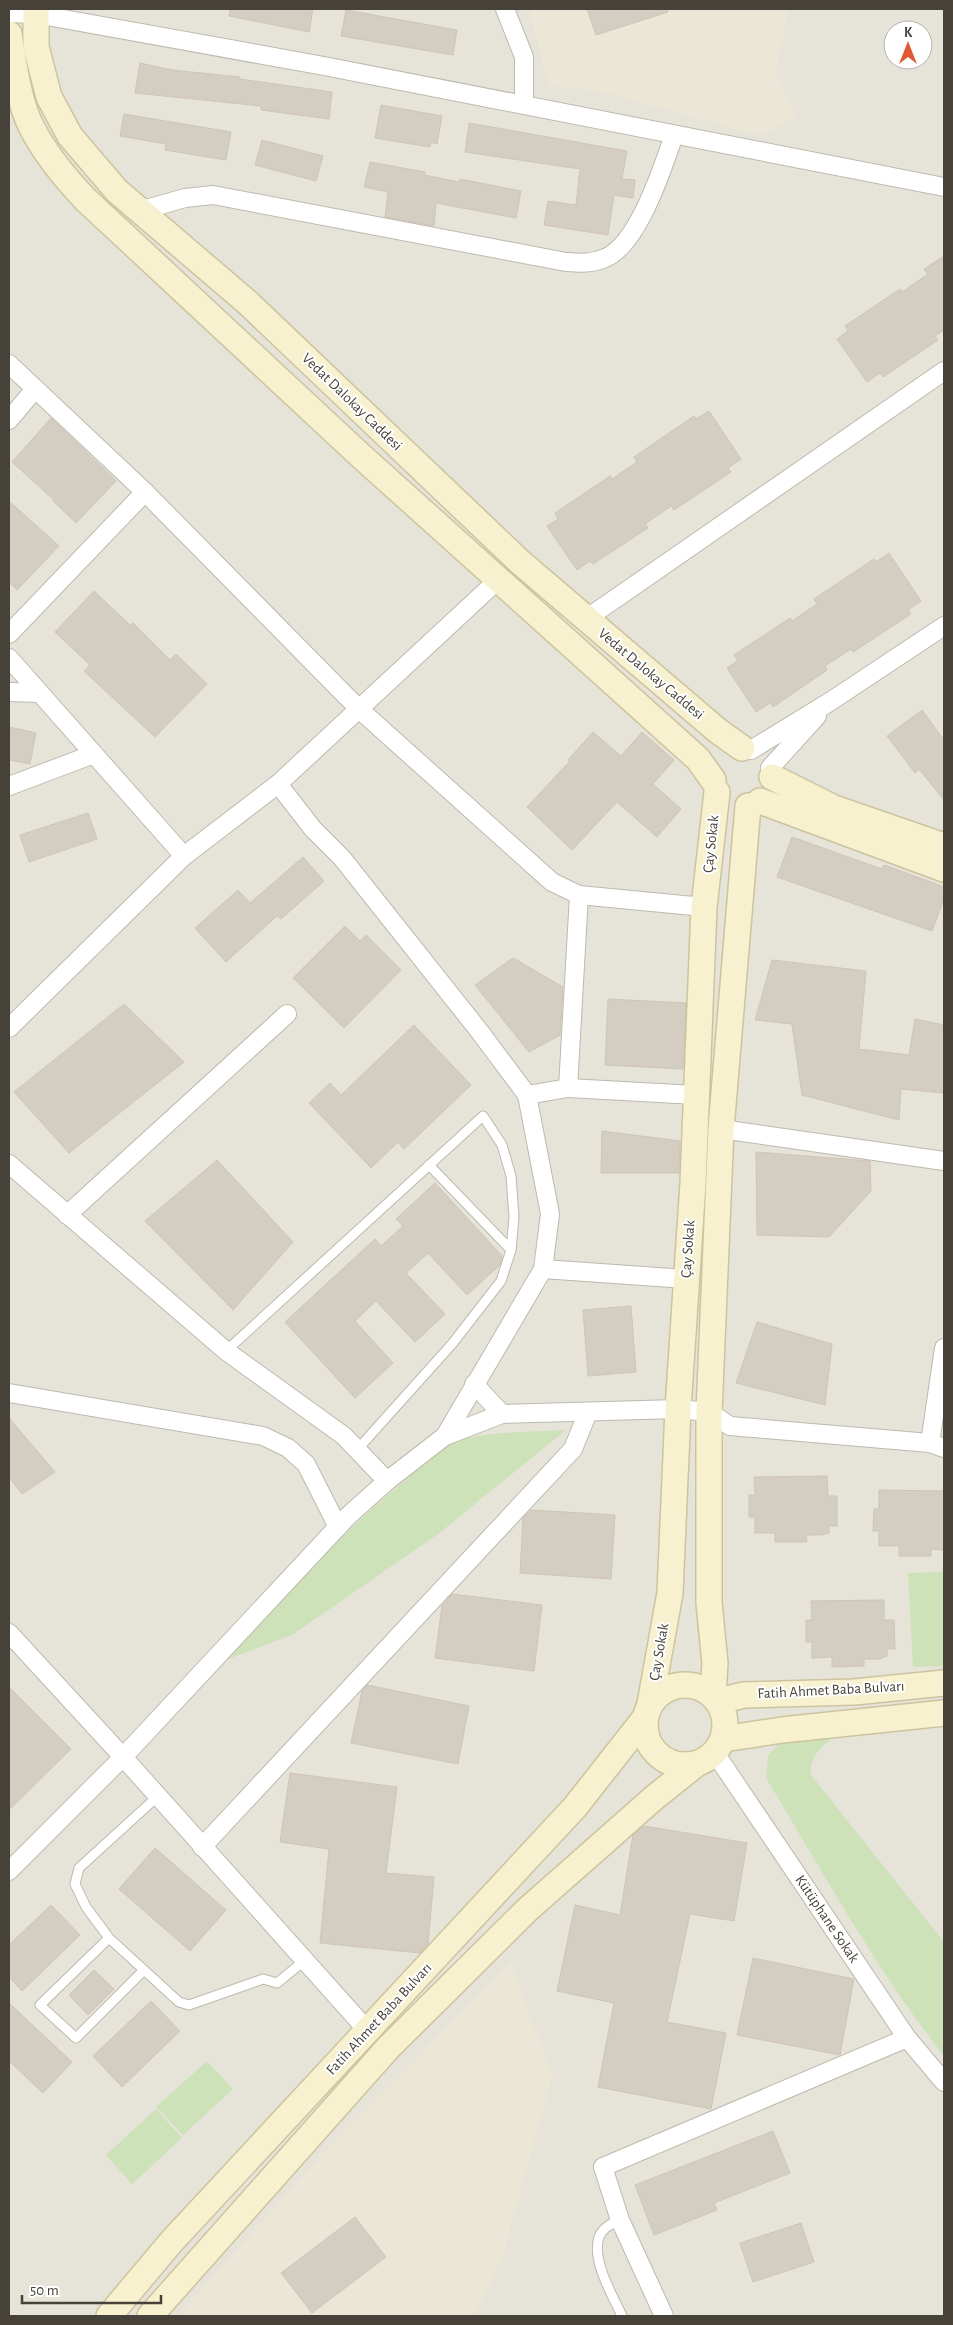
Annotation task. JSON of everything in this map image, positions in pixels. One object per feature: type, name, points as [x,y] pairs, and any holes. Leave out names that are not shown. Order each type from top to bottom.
[{"type":"main road","name":"Vedat Dalokay Caddesi","points":[[36,12],[36,47],[49,97],[70,136],[117,191],[247,302],[520,562],[718,731],[747,749]]},
{"type":"main road","points":[[9,34],[18,84],[30,125],[52,161],[67,180],[86,200],[353,449],[698,759],[715,786],[731,804],[754,803],[944,869]]},
{"type":"main road","points":[[715,786],[718,762],[724,755],[747,749],[766,760],[771,773],[770,786],[754,803]]},
{"type":"main road","points":[[771,773],[834,808],[944,846]]},
{"type":"main road","name":"Çay Sokak","points":[[647,1711],[670,1593],[704,907],[715,786]]},
{"type":"main road","name":"Çay Sokak","points":[[715,1698],[715,1663],[709,1603],[709,1412],[721,1128],[754,803]]},
{"type":"main road","name":"Fatih Ahmet Baba Bulvarı","points":[[715,1698],[744,1694],[854,1692],[944,1683]]},
{"type":"main road","points":[[679,1685],[691,1685],[703,1689],[715,1698],[725,1719],[711,1752],[681,1766],[668,1762],[657,1755],[646,1738],[647,1711],[662,1692],[679,1685]]},
{"type":"main road","name":"Fatih Ahmet Baba Bulvarı","points":[[109,2316],[172,2241],[575,1807],[647,1711]]},
{"type":"main road","name":"Fatih Ahmet Baba Bulvarı","points":[[150,2316],[388,2048],[527,1910],[655,1796],[711,1752],[782,1730],[944,1713]]},
{"type":"street","points":[[505,9],[524,57],[524,105]]},
{"type":"street","points":[[9,13],[36,12],[944,187]]},
{"type":"street","points":[[139,211],[185,198],[213,195],[566,262],[594,262],[615,252],[628,238],[657,184],[674,135]]},
{"type":"street","points":[[9,364],[145,492],[359,708],[552,882],[579,895],[704,907]]},
{"type":"street","points":[[586,619],[944,371]]},
{"type":"street","points":[[9,420],[35,389]]},
{"type":"street","points":[[9,634],[145,492]]},
{"type":"street","points":[[9,1028],[184,856],[278,784],[499,580]]},
{"type":"street","points":[[747,749],[831,701],[944,626]]},
{"type":"street","points":[[9,658],[184,856]]},
{"type":"street","points":[[9,692],[40,694]]},
{"type":"street","points":[[771,773],[831,701]]},
{"type":"street","points":[[9,786],[94,754]]},
{"type":"street","points":[[278,784],[313,829],[342,858],[480,1032],[527,1095],[550,1214],[543,1269],[445,1436]]},
{"type":"street","points":[[568,1088],[579,895]]},
{"type":"street","points":[[68,1215],[287,1014]]},
{"type":"street","points":[[527,1095],[568,1088],[696,1095]]},
{"type":"street","points":[[721,1128],[944,1161]]},
{"type":"street","points":[[9,1164],[226,1351],[344,1436],[387,1481]]},
{"type":"street","points":[[543,1269],[686,1279]]},
{"type":"street","points":[[9,1872],[123,1757],[338,1527],[387,1481],[445,1436],[502,1414],[678,1409],[709,1412],[730,1426],[937,1446],[944,1348]]},
{"type":"street","points":[[474,1384],[502,1414]]},
{"type":"street","points":[[9,1393],[263,1436],[288,1448],[306,1464],[338,1527]]},
{"type":"street","points":[[202,1847],[573,1449],[588,1412]]},
{"type":"street","points":[[9,1633],[123,1757],[367,2030]]},
{"type":"street","name":"Kütüphane Sokak","points":[[711,1752],[907,2038],[944,2082]]},
{"type":"street","points":[[664,2316],[620,2220],[603,2167],[907,2038]]},
{"type":"lane","points":[[226,1351],[483,1116],[502,1146],[511,1176],[514,1217],[511,1250],[501,1281],[452,1344],[358,1450]]},
{"type":"lane","points":[[430,1165],[511,1250]]},
{"type":"lane","points":[[157,1797],[79,1868],[75,1884],[86,1907],[109,1938],[178,2002],[189,2005],[263,1979],[277,1983],[304,1961]]},
{"type":"lane","points":[[109,1938],[40,2006],[76,2038],[143,1971]]},
{"type":"lane","points":[[620,2220],[612,2224],[599,2236],[598,2245],[600,2270],[622,2316]]},
{"type":"shaded area","points":[[9,9],[944,9],[944,2316],[9,2316]]},
{"type":"shaded area","points":[[529,9],[786,9],[786,22],[775,72],[796,116],[762,136],[595,90],[549,86]]},
{"type":"shaded area","points":[[511,1961],[552,2077],[502,2258],[475,2316],[181,2316],[180,2314],[323,2154]]},
{"type":"green space","points":[[566,1430],[438,1534],[292,1635],[228,1659],[237,1643],[323,1555],[367,1513],[442,1450],[454,1442],[473,1437],[512,1432]]},
{"type":"green space","points":[[944,1572],[944,1666],[913,1667],[908,1573]]},
{"type":"green space","points":[[838,1733],[815,1756],[812,1761],[811,1775],[944,1942],[944,2056],[873,1955],[766,1778],[768,1756],[782,1740]]},
{"type":"green space","points":[[207,2061],[233,2089],[183,2135],[156,2107]]},
{"type":"green space","points":[[156,2109],[182,2138],[132,2184],[106,2155]]},
{"type":"building","points":[[230,9],[313,9],[309,32],[229,16]]},
{"type":"building","points":[[587,9],[667,9],[668,12],[596,35]]},
{"type":"building","points":[[346,10],[457,30],[453,55],[341,36]]},
{"type":"building","points":[[140,63],[172,70],[240,77],[240,79],[332,92],[329,119],[261,110],[261,106],[135,93]]},
{"type":"building","points":[[381,105],[442,116],[437,144],[431,142],[430,147],[375,138]]},
{"type":"building","points":[[124,114],[231,132],[226,160],[165,150],[166,144],[120,136]]},
{"type":"building","points":[[469,123],[627,151],[622,179],[635,180],[633,198],[614,195],[608,235],[544,225],[548,201],[576,205],[580,169],[465,152]]},
{"type":"building","points":[[262,140],[323,156],[316,181],[255,165]]},
{"type":"building","points":[[370,162],[425,172],[424,175],[459,182],[460,179],[521,191],[516,218],[436,203],[434,226],[385,217],[388,192],[364,187]]},
{"type":"building","points":[[944,256],[944,330],[935,336],[938,340],[883,377],[880,373],[867,382],[837,339],[848,331],[845,326],[900,289],[902,292],[928,274],[924,269]]},
{"type":"building","points":[[709,411],[741,459],[728,468],[731,472],[674,510],[671,506],[645,524],[648,528],[593,564],[590,561],[577,570],[547,526],[558,519],[555,513],[610,476],[612,479],[637,462],[634,457],[694,416],[696,419]]},
{"type":"building","points":[[51,418],[116,481],[76,523],[12,462]]},
{"type":"building","points":[[9,501],[59,546],[17,590],[9,582]]},
{"type":"building","points":[[889,553],[921,601],[908,610],[911,614],[853,652],[851,649],[825,666],[827,670],[773,707],[770,703],[756,712],[727,668],[738,661],[734,655],[790,618],[792,621],[817,604],[814,599],[874,559],[876,562]]},
{"type":"building","points":[[94,591],[130,625],[133,623],[170,660],[176,654],[207,684],[155,737],[84,671],[90,665],[55,632]]},
{"type":"building","points":[[922,710],[944,740],[944,800],[919,769],[915,773],[887,736]]},
{"type":"building","points":[[9,727],[36,733],[30,764],[9,760]]},
{"type":"building","points":[[593,732],[621,756],[642,732],[674,760],[653,784],[681,809],[657,837],[617,802],[572,850],[527,807],[570,761],[568,760]]},
{"type":"building","points":[[88,813],[97,839],[29,862],[20,835]]},
{"type":"building","points":[[792,837],[882,869],[884,865],[944,887],[944,899],[932,931],[777,877]]},
{"type":"building","points":[[303,857],[324,881],[281,919],[277,916],[226,962],[195,928],[238,890],[250,903]]},
{"type":"building","points":[[345,926],[360,941],[366,935],[401,970],[344,1028],[293,978]]},
{"type":"building","points":[[513,958],[563,987],[560,1035],[529,1052],[475,985]]},
{"type":"building","points":[[772,960],[866,971],[859,1049],[909,1055],[915,1019],[944,1025],[944,1093],[901,1089],[899,1120],[802,1095],[792,1024],[755,1020]]},
{"type":"building","points":[[608,999],[686,1003],[683,1069],[605,1065]]},
{"type":"building","points":[[124,1004],[184,1062],[69,1153],[14,1092]]},
{"type":"building","points":[[414,1025],[471,1085],[404,1149],[398,1142],[371,1168],[309,1103],[330,1083],[341,1095]]},
{"type":"building","points":[[602,1131],[680,1141],[679,1173],[601,1173]]},
{"type":"building","points":[[756,1152],[870,1161],[871,1191],[829,1237],[757,1235]]},
{"type":"building","points":[[217,1160],[293,1242],[233,1310],[145,1221]]},
{"type":"building","points":[[435,1183],[502,1256],[500,1265],[467,1295],[428,1253],[406,1273],[445,1314],[415,1342],[376,1301],[355,1321],[393,1363],[355,1398],[285,1322],[375,1239],[381,1246],[403,1226],[396,1219]]},
{"type":"building","points":[[631,1306],[636,1372],[588,1376],[583,1310]]},
{"type":"building","points":[[757,1322],[832,1344],[825,1405],[736,1383]]},
{"type":"building","points":[[9,1418],[55,1472],[22,1494],[9,1477]]},
{"type":"building","points":[[827,1476],[828,1496],[837,1496],[837,1526],[829,1526],[829,1533],[806,1535],[807,1542],[775,1542],[775,1533],[755,1533],[755,1517],[749,1517],[749,1495],[755,1495],[754,1477]]},
{"type":"building","points":[[879,1490],[944,1491],[944,1550],[931,1549],[931,1556],[899,1556],[899,1546],[879,1546],[879,1531],[873,1531],[874,1509],[879,1509]]},
{"type":"building","points":[[531,1510],[615,1515],[611,1579],[520,1573],[523,1518]]},
{"type":"building","points":[[452,1594],[542,1605],[534,1671],[435,1658],[442,1606]]},
{"type":"building","points":[[884,1600],[884,1620],[894,1620],[895,1649],[887,1649],[887,1656],[879,1659],[864,1659],[864,1666],[832,1667],[832,1657],[812,1658],[812,1642],[806,1642],[806,1620],[812,1620],[811,1601]]},
{"type":"building","points":[[367,1685],[469,1706],[458,1764],[351,1743],[362,1691]]},
{"type":"building","points":[[9,1687],[71,1749],[9,1810]]},
{"type":"building","points":[[290,1773],[397,1787],[386,1873],[434,1877],[428,1944],[420,1953],[320,1943],[329,1849],[280,1842]]},
{"type":"building","points":[[644,1826],[747,1843],[734,1921],[690,1914],[667,2022],[726,2033],[711,2109],[598,2087],[614,2003],[557,1991],[575,1905],[620,1915],[633,1835]]},
{"type":"building","points":[[155,1848],[226,1910],[190,1951],[119,1889]]},
{"type":"building","points":[[51,1905],[80,1935],[22,1991],[9,1977],[9,1945]]},
{"type":"building","points":[[753,1958],[854,1979],[840,2055],[737,2035]]},
{"type":"building","points":[[94,1970],[114,1989],[88,2015],[69,1995]]},
{"type":"building","points":[[151,2001],[180,2031],[122,2087],[93,2056]]},
{"type":"building","points":[[9,2003],[72,2062],[43,2093],[9,2061]]},
{"type":"building","points":[[773,2131],[790,2173],[714,2203],[717,2210],[654,2235],[635,2185]]},
{"type":"building","points":[[355,2217],[386,2257],[312,2313],[281,2273]]},
{"type":"building","points":[[801,2223],[814,2262],[753,2282],[740,2243]]}]
